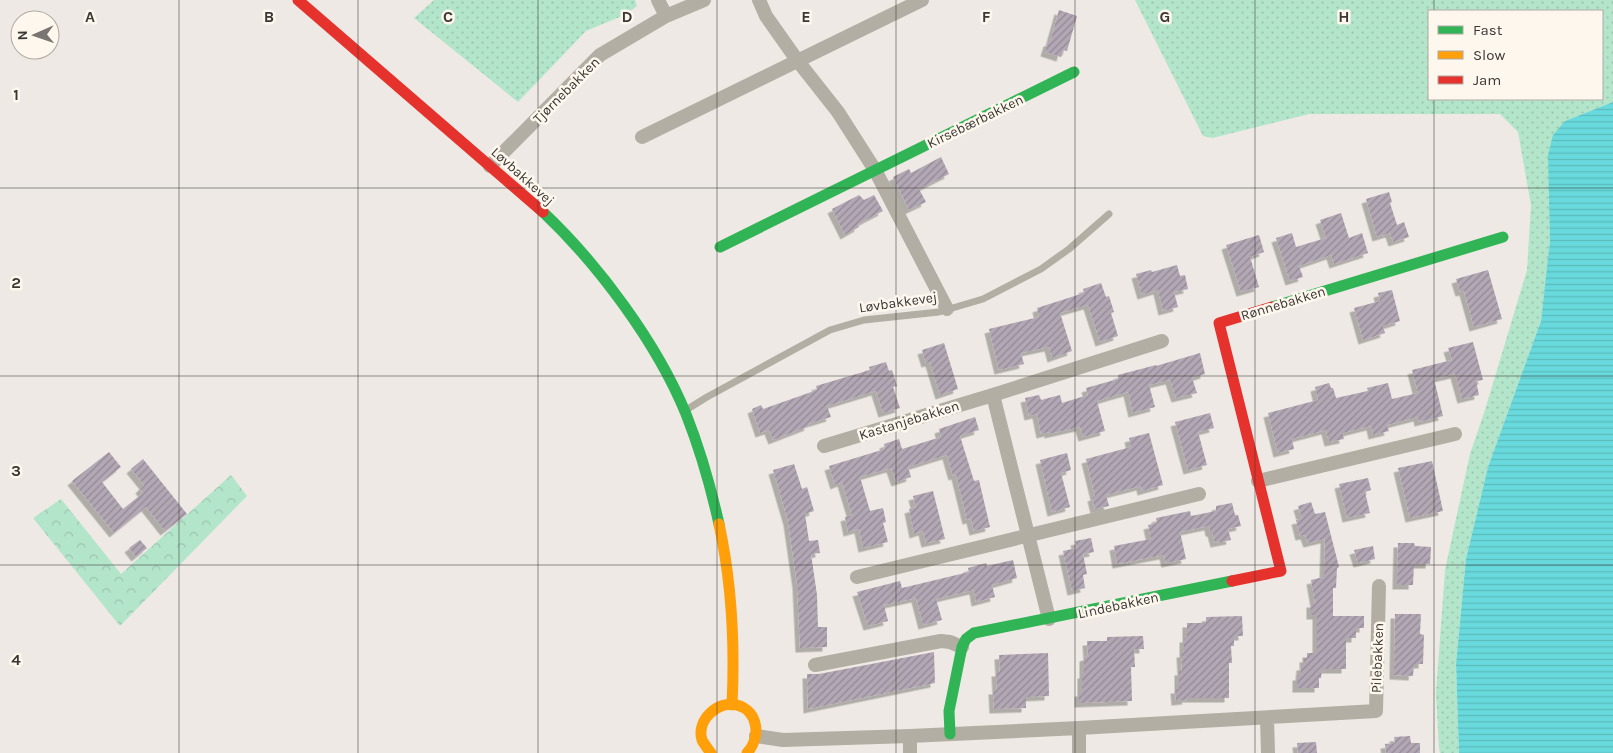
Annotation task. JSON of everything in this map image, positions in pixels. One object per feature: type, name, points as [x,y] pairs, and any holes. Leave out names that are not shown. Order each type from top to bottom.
[{"type":"street","name":"Løvbakkevej","points":[[298,0],[547,217],[592,264],[631,315],[656,357],[684,412],[712,495],[725,555],[733,619],[732,704]]},
{"type":"street","points":[[658,0],[666,16]]},
{"type":"street","name":"Tjørnebakken","points":[[490,166],[600,55],[666,16],[704,0]]},
{"type":"street","points":[[759,0],[766,16],[797,60],[838,112],[875,170],[947,309]]},
{"type":"street","points":[[642,137],[922,0]]},
{"type":"street","name":"Kirsebærbakken","points":[[720,247],[1074,72]]},
{"type":"street","name":"Rønnebakken","points":[[1281,571],[1219,323],[1503,237]]},
{"type":"street","name":"Kastanjebakken","points":[[824,446],[1162,341]]},
{"type":"street","points":[[993,395],[1049,619]]},
{"type":"street","points":[[1258,481],[1455,434]]},
{"type":"street","points":[[857,577],[1199,494]]},
{"type":"street","name":"Lindebakken","points":[[962,647],[966,639],[974,633],[1281,571]]},
{"type":"street","name":"Pilebakken","points":[[1266,718],[1376,711],[1379,586]]},
{"type":"street","points":[[815,665],[941,641],[950,642],[962,647],[949,711],[950,734]]},
{"type":"street","points":[[712,753],[704,743],[702,736],[704,722],[712,710],[732,704],[746,710],[751,715],[756,728],[755,742],[747,753]]},
{"type":"street","points":[[756,736],[783,740],[910,736],[1266,718],[1268,753]]},
{"type":"street","points":[[1079,728],[1079,753]]},
{"type":"street","points":[[910,736],[910,753]]},
{"type":"lane","name":"Løvbakkevej","points":[[684,412],[707,397],[830,330],[864,320],[939,312],[983,299],[1041,269],[1069,249],[1109,214]]},
{"type":"green space","points":[[434,0],[635,0],[637,6],[627,14],[586,31],[518,102],[414,18]]},
{"type":"green space","points":[[1135,0],[1613,0],[1613,102],[1565,121],[1541,321],[1488,467],[1466,559],[1456,664],[1459,753],[1440,753],[1439,748],[1436,693],[1445,570],[1470,454],[1527,270],[1531,205],[1518,132],[1500,114],[1309,114],[1212,138],[1203,136]]},
{"type":"green space","points":[[231,475],[247,496],[120,626],[33,518],[61,499],[121,574]]},
{"type":"water","points":[[1613,102],[1613,753],[1459,753],[1456,664],[1466,559],[1488,467],[1541,321],[1550,241],[1548,155],[1553,135],[1565,121]]},
{"type":"building","points":[[1059,10],[1077,16],[1067,51],[1063,50],[1061,57],[1045,52],[1048,42],[1050,42]]},
{"type":"building","points":[[941,157],[949,174],[919,189],[926,202],[909,210],[893,177],[909,169],[911,173]]},
{"type":"building","points":[[1389,192],[1392,202],[1390,203],[1397,225],[1404,222],[1409,237],[1393,242],[1390,233],[1377,237],[1366,199]]},
{"type":"building","points":[[859,195],[864,200],[874,195],[883,211],[858,224],[859,227],[845,235],[832,209]]},
{"type":"building","points":[[1341,213],[1349,238],[1362,233],[1368,253],[1334,264],[1331,255],[1299,266],[1303,277],[1290,281],[1276,238],[1292,233],[1296,247],[1326,238],[1320,220]]},
{"type":"building","points":[[1259,235],[1264,252],[1250,257],[1259,287],[1241,292],[1226,245]]},
{"type":"building","points":[[1177,265],[1180,276],[1185,275],[1188,289],[1174,292],[1178,307],[1163,311],[1158,290],[1142,295],[1136,274]]},
{"type":"building","points":[[1488,270],[1502,319],[1474,327],[1464,291],[1460,292],[1456,279]]},
{"type":"building","points":[[1101,283],[1106,297],[1109,296],[1114,312],[1111,313],[1118,336],[1100,342],[1088,305],[1060,313],[1072,351],[1052,358],[1049,347],[1021,353],[1024,364],[999,370],[989,329],[1039,317],[1037,308],[1084,293],[1083,289]]},
{"type":"building","points":[[1392,290],[1400,321],[1383,326],[1385,333],[1363,340],[1354,308],[1380,301],[1378,293]]},
{"type":"building","points":[[1473,342],[1483,380],[1476,381],[1479,395],[1462,399],[1455,374],[1434,379],[1443,416],[1419,422],[1418,417],[1387,425],[1389,431],[1373,435],[1371,426],[1343,433],[1344,439],[1329,442],[1326,430],[1292,439],[1294,449],[1278,453],[1268,413],[1318,400],[1315,387],[1329,383],[1331,388],[1333,388],[1336,398],[1368,391],[1367,388],[1388,383],[1392,399],[1418,393],[1412,370],[1452,360],[1448,348]]},
{"type":"building","points":[[944,343],[958,389],[940,395],[930,362],[926,363],[922,350]]},
{"type":"building","points":[[1200,353],[1205,374],[1192,378],[1197,393],[1176,398],[1170,380],[1149,385],[1155,407],[1133,413],[1128,392],[1097,401],[1105,431],[1083,437],[1080,427],[1041,434],[1037,414],[1029,416],[1025,398],[1039,395],[1041,400],[1060,395],[1062,403],[1088,395],[1086,388],[1118,379],[1118,375]]},
{"type":"building","points":[[886,362],[889,371],[892,370],[897,386],[893,387],[900,408],[883,413],[876,391],[827,406],[831,417],[808,424],[809,426],[773,440],[769,430],[760,433],[752,409],[761,405],[763,409],[817,390],[816,386],[870,370],[869,367]]},
{"type":"building","points":[[1210,413],[1214,428],[1198,432],[1207,465],[1188,470],[1175,422]]},
{"type":"building","points":[[975,417],[979,430],[960,436],[974,481],[979,480],[990,527],[974,531],[971,519],[967,520],[956,475],[953,476],[947,455],[908,467],[911,477],[896,482],[891,468],[860,477],[870,511],[883,508],[886,522],[883,523],[888,542],[863,548],[859,529],[848,532],[845,517],[852,515],[842,482],[835,485],[829,466],[885,449],[884,444],[899,439],[902,449],[941,437],[939,429]]},
{"type":"building","points":[[1149,433],[1163,485],[1142,491],[1141,486],[1106,495],[1109,506],[1095,509],[1092,497],[1095,496],[1086,459],[1131,447],[1129,438]]},
{"type":"building","points":[[109,452],[121,467],[102,482],[123,509],[143,493],[140,489],[144,485],[131,469],[143,459],[187,514],[165,531],[146,507],[114,533],[72,481]]},
{"type":"building","points":[[1067,453],[1071,470],[1061,473],[1070,507],[1052,512],[1040,460]]},
{"type":"building","points":[[1432,461],[1443,511],[1410,518],[1398,468]]},
{"type":"building","points":[[794,464],[802,489],[807,487],[814,511],[805,514],[809,541],[818,540],[820,553],[811,554],[817,595],[818,627],[827,627],[827,647],[800,648],[797,584],[788,521],[773,470]]},
{"type":"building","points":[[1368,478],[1371,490],[1365,492],[1370,513],[1347,518],[1339,484]]},
{"type":"building","points":[[933,491],[945,539],[926,543],[923,531],[914,534],[909,509],[916,507],[913,496]]},
{"type":"building","points":[[1311,502],[1315,514],[1325,512],[1339,567],[1337,568],[1336,588],[1333,588],[1333,616],[1364,616],[1364,628],[1356,628],[1356,638],[1346,638],[1346,669],[1322,669],[1321,678],[1319,678],[1319,688],[1297,688],[1297,676],[1300,676],[1301,666],[1304,666],[1304,658],[1307,658],[1307,653],[1317,653],[1317,615],[1311,615],[1311,603],[1315,603],[1311,580],[1324,577],[1325,539],[1308,543],[1305,535],[1300,536],[1296,520],[1302,519],[1298,506]]},
{"type":"building","points":[[1232,503],[1235,515],[1238,515],[1241,526],[1228,529],[1231,540],[1215,543],[1209,526],[1180,532],[1186,559],[1166,563],[1164,555],[1117,564],[1114,546],[1151,539],[1148,525],[1157,523],[1156,518],[1190,511],[1191,516],[1216,511],[1216,506]]},
{"type":"building","points":[[1091,538],[1094,552],[1083,554],[1087,574],[1083,575],[1085,588],[1072,591],[1063,551],[1077,548],[1075,541]]},
{"type":"building","points":[[140,540],[147,548],[136,557],[129,548]]},
{"type":"building","points":[[1398,543],[1414,543],[1415,546],[1431,547],[1430,564],[1414,564],[1413,585],[1397,585]]},
{"type":"building","points":[[1373,546],[1375,559],[1358,563],[1354,550]]},
{"type":"building","points":[[1013,560],[1017,578],[992,585],[995,597],[976,602],[974,590],[936,599],[942,620],[923,625],[916,598],[884,605],[888,621],[868,626],[857,592],[900,581],[902,588],[969,572],[968,568],[986,563],[987,566]]},
{"type":"building","points":[[1395,614],[1421,614],[1420,634],[1424,635],[1423,664],[1414,664],[1413,676],[1394,675]]},
{"type":"building","points":[[1242,616],[1243,636],[1234,636],[1234,646],[1231,646],[1232,663],[1229,663],[1229,698],[1186,698],[1187,700],[1176,701],[1175,689],[1179,689],[1179,671],[1182,671],[1181,653],[1184,653],[1184,638],[1187,638],[1187,623],[1206,623],[1206,617]]},
{"type":"building","points":[[1143,636],[1144,649],[1134,649],[1135,667],[1131,667],[1132,701],[1079,703],[1079,692],[1082,692],[1082,674],[1084,674],[1084,657],[1088,656],[1087,641],[1107,641],[1107,637]]},
{"type":"building","points":[[934,652],[935,683],[808,709],[807,674],[819,674]]},
{"type":"building","points":[[1048,653],[1049,696],[1026,697],[1026,708],[994,709],[993,690],[997,690],[996,672],[1000,672],[999,655]]},
{"type":"building","points":[[1410,736],[1411,743],[1420,743],[1420,753],[1386,753],[1385,744],[1395,743],[1394,737]]},
{"type":"building","points":[[1316,742],[1317,753],[1298,753],[1297,743]]},
{"type":"traffic: fast","points":[[720,247],[1074,72]]},
{"type":"traffic: fast","points":[[543,212],[605,280],[643,333],[659,360],[674,387],[691,427],[719,524]]},
{"type":"traffic: fast","points":[[1272,307],[1503,237]]},
{"type":"traffic: fast","points":[[950,734],[949,711],[962,647],[966,639],[974,633],[1232,581]]},
{"type":"traffic: slow","points":[[719,524],[732,614],[732,705]]},
{"type":"traffic: slow","points":[[711,753],[702,740],[702,725],[710,713],[730,704],[744,708],[754,719],[756,733],[747,753]]},
{"type":"traffic: jam","points":[[298,0],[543,212]]},
{"type":"traffic: jam","points":[[1232,581],[1281,571],[1219,323],[1272,307]]}]
